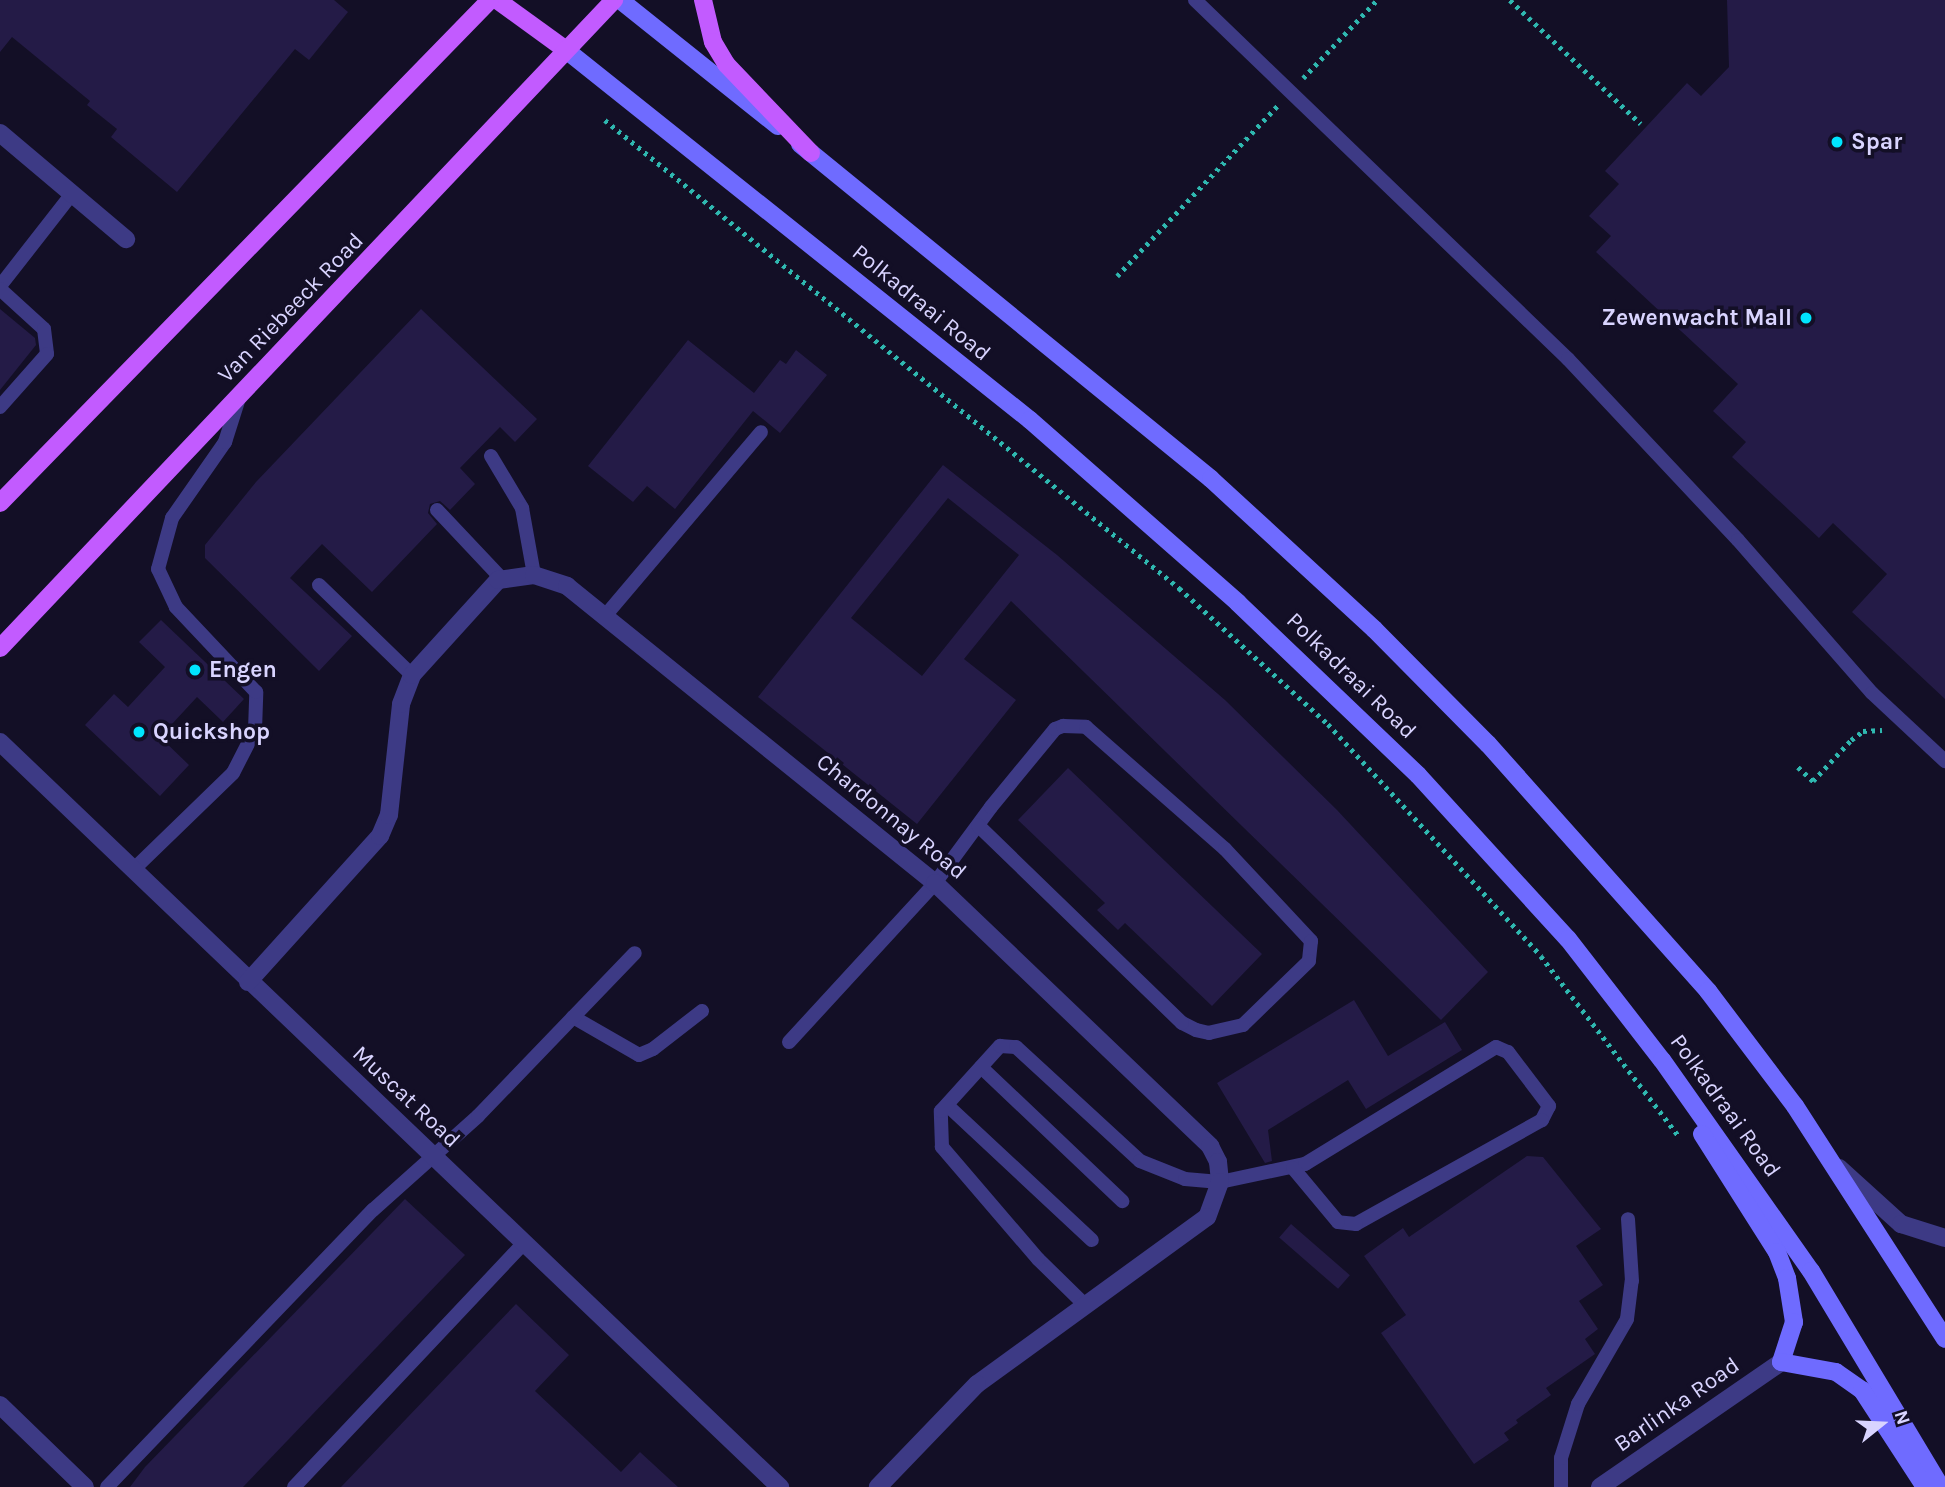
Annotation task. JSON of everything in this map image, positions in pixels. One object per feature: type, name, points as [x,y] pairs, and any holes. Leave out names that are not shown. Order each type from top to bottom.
[{"type":"main road","points":[[0,503],[491,0]]},
{"type":"main road","points":[[496,0],[566,50]]},
{"type":"main road","name":"Van Riebeeck Road","points":[[0,648],[614,0]]},
{"type":"main road","name":"Polkadraai Road","points":[[620,0],[1211,479],[1374,629],[1488,744],[1685,963],[1829,1158],[1945,1339]]},
{"type":"main road","points":[[703,0],[713,42],[726,64],[811,153]]},
{"type":"main road","name":"Polkadraai Road","points":[[566,50],[1030,420],[1238,603],[1357,714],[1568,939],[1662,1060],[1811,1271],[1941,1487]]},
{"type":"main road","points":[[1662,1060],[1703,1136],[1777,1252],[1794,1322],[1781,1363],[1836,1372],[1862,1390],[1925,1487]]},
{"type":"street","points":[[0,134],[126,239]]},
{"type":"street","name":"Chardonnay Road","points":[[502,579],[534,575],[567,586],[935,883],[1210,1146],[1220,1182]]},
{"type":"street","points":[[248,982],[380,836],[388,816],[401,704],[412,675],[489,588],[502,579]]},
{"type":"street","name":"Muscat Road","points":[[0,742],[135,868],[248,982],[780,1487]]},
{"type":"street","points":[[1829,1158],[1902,1224],[1945,1238]]},
{"type":"street","points":[[878,1487],[977,1384],[1207,1217],[1220,1182]]},
{"type":"street","name":"Barlinka Road","points":[[1600,1487],[1781,1363]]},
{"type":"street","points":[[0,1405],[85,1487]]},
{"type":"lane","points":[[1195,0],[1568,359],[1872,693],[1945,761]]},
{"type":"lane","points":[[0,407],[47,354],[44,329],[0,287],[72,194]]},
{"type":"lane","points":[[135,868],[233,773],[255,730],[256,692],[247,678],[167,595],[158,569],[160,551],[172,518],[225,442],[239,398]]},
{"type":"lane","points":[[604,616],[761,432]]},
{"type":"lane","points":[[491,456],[522,508],[534,575]]},
{"type":"lane","points":[[437,510],[502,579]]},
{"type":"lane","points":[[319,585],[412,675]]},
{"type":"lane","points":[[789,1042],[935,883],[978,825],[1055,729],[1086,727],[1225,849],[1311,941],[1309,961],[1243,1025],[1209,1033],[1196,1030],[1182,1023],[978,825]]},
{"type":"lane","points":[[107,1487],[373,1210],[433,1156],[635,953]]},
{"type":"lane","points":[[573,1017],[639,1055],[653,1049],[702,1011]]},
{"type":"lane","points":[[1084,1304],[1038,1259],[942,1147],[939,1118],[947,1105],[1000,1045],[1016,1047],[1140,1161],[1169,1176],[1220,1182],[1293,1168],[1343,1144],[1496,1048],[1508,1052],[1549,1106],[1542,1120],[1356,1224],[1338,1222],[1293,1168]]},
{"type":"lane","points":[[981,1067],[1122,1201]]},
{"type":"lane","points":[[947,1105],[1093,1240]]},
{"type":"lane","points":[[1561,1487],[1561,1458],[1578,1404],[1627,1319],[1632,1281],[1628,1219]]},
{"type":"lane","points":[[294,1487],[523,1244]]},
{"type":"path","points":[[1117,276],[1377,0]]},
{"type":"path","points":[[1510,0],[1641,124]]},
{"type":"path","points":[[605,120],[1179,588],[1328,724],[1541,956],[1682,1141]]},
{"type":"path","points":[[1798,767],[1813,781],[1863,731],[1884,730],[1891,735]]},
{"type":"building","points":[[0,0],[334,0],[348,12],[309,60],[295,49],[177,192],[111,137],[117,129],[87,105],[90,101],[12,37],[0,52]]},
{"type":"building","name":"Zewenwacht Mall","points":[[1727,0],[1945,0],[1945,699],[1852,612],[1887,574],[1833,523],[1819,538],[1732,457],[1746,442],[1713,411],[1738,384],[1596,252],[1611,236],[1589,216],[1619,184],[1605,171],[1687,83],[1701,96],[1729,67]]},
{"type":"building","points":[[0,309],[35,338],[36,345],[0,390]]},
{"type":"building","points":[[421,309],[537,419],[515,442],[500,427],[460,468],[475,484],[450,510],[440,501],[430,504],[428,513],[437,524],[372,592],[322,544],[290,578],[352,636],[319,671],[205,558],[205,545],[256,482]]},
{"type":"building","points":[[688,340],[754,393],[780,360],[786,364],[796,350],[827,375],[780,433],[753,411],[675,509],[647,486],[633,502],[588,466]]},
{"type":"building","points":[[943,465],[1057,555],[1225,700],[1337,810],[1488,972],[1441,1020],[1011,601],[964,659],[1016,700],[917,824],[758,697]],"holes":[[[948,498],[1019,555],[922,676],[851,618]]]},
{"type":"building","points":[[161,620],[244,699],[223,722],[197,697],[160,737],[189,765],[160,796],[85,725],[114,694],[128,707],[165,667],[139,642]]},
{"type":"building","points":[[1068,768],[1262,954],[1212,1006],[1125,923],[1118,930],[1097,910],[1105,903],[1018,820]]},
{"type":"building","points":[[1354,1000],[1388,1056],[1445,1022],[1462,1050],[1366,1109],[1348,1080],[1268,1130],[1272,1161],[1265,1163],[1217,1083]]},
{"type":"building","points":[[1527,1156],[1543,1157],[1601,1229],[1576,1246],[1603,1285],[1579,1301],[1598,1329],[1585,1339],[1595,1354],[1546,1388],[1551,1395],[1516,1420],[1518,1423],[1504,1433],[1509,1440],[1474,1464],[1381,1333],[1406,1315],[1364,1256],[1403,1228],[1409,1237]]},
{"type":"building","points":[[405,1199],[465,1255],[243,1487],[130,1487],[145,1467]]},
{"type":"building","points":[[1291,1224],[1350,1275],[1338,1289],[1279,1238]]},
{"type":"building","points":[[516,1304],[569,1355],[535,1391],[621,1472],[640,1452],[678,1487],[341,1487]]},
{"type":"place","name":"Spar","points":[[1837,142]]},
{"type":"place","name":"Zewenwacht Mall","points":[[1806,318]]},
{"type":"place","name":"Engen","points":[[195,670]]},
{"type":"place","name":"Quickshop","points":[[139,732]]}]
